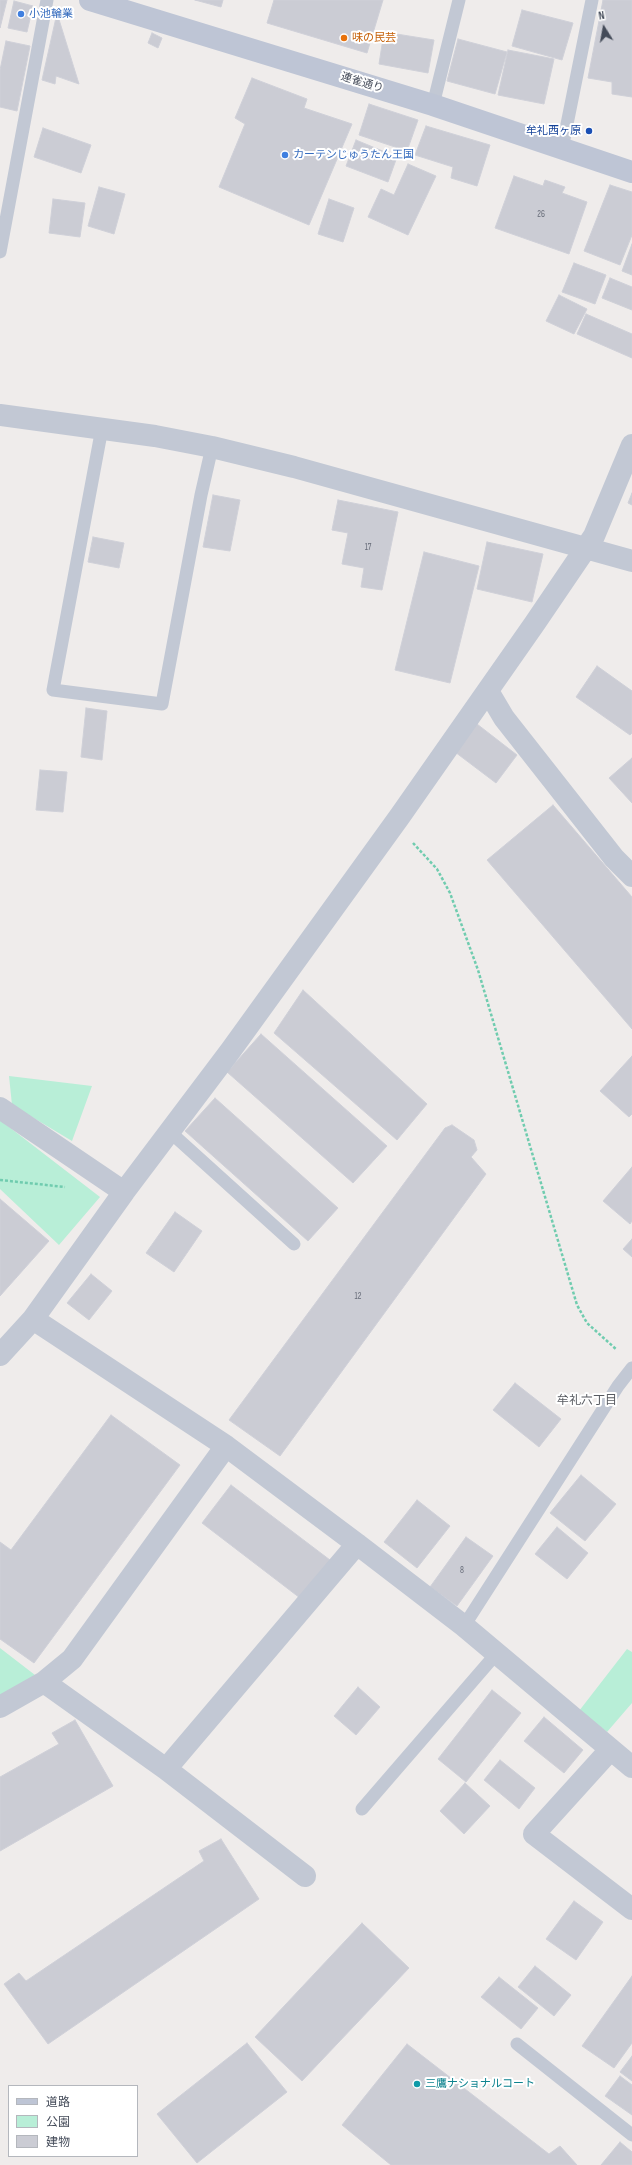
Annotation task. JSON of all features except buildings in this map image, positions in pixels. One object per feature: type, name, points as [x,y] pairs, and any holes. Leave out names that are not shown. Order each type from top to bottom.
[{"type":"main road","name":"連雀通り","points":[[90,0],[433,105],[632,172]]},
{"type":"street","points":[[0,415],[102,428],[212,447],[301,469],[632,561]]},
{"type":"street","points":[[0,1355],[33,1319],[124,1192],[231,1050],[488,692],[594,536],[632,445]]},
{"type":"street","points":[[488,692],[504,718],[614,858],[632,876]]},
{"type":"street","points":[[0,1108],[124,1192]]},
{"type":"street","points":[[33,1319],[226,1446],[464,1626],[632,1767]]},
{"type":"street","points":[[0,1707],[44,1682],[72,1658],[226,1446]]},
{"type":"street","points":[[166,1769],[357,1544]]},
{"type":"street","points":[[44,1682],[166,1769],[305,1876]]},
{"type":"street","points":[[610,1750],[534,1834],[632,1909]]},
{"type":"lane","points":[[0,252],[47,0]]},
{"type":"lane","points":[[433,105],[459,0]]},
{"type":"lane","points":[[562,149],[592,0]]},
{"type":"lane","points":[[102,428],[53,690],[162,704],[201,495],[212,447]]},
{"type":"lane","points":[[169,1132],[294,1244]]},
{"type":"lane","points":[[464,1626],[606,1405],[632,1368]]},
{"type":"lane","points":[[362,1809],[496,1654]]},
{"type":"lane","points":[[517,2044],[632,2135]]},
{"type":"path","points":[[393,826],[417,846],[437,869],[450,893],[478,970],[494,1022],[576,1305],[587,1323],[606,1342],[622,1354]]},
{"type":"path","points":[[0,1180],[70,1187]]},
{"type":"green space","points":[[9,1076],[92,1086],[72,1141],[12,1105]]},
{"type":"green space","points":[[0,1120],[100,1197],[59,1245],[0,1189]]},
{"type":"green space","points":[[0,1648],[35,1675],[0,1697]]},
{"type":"green space","points":[[627,1649],[632,1652],[632,1703],[607,1732],[579,1711]]},
{"type":"place","name":"小池輪業","points":[[21,14]]},
{"type":"place","name":"味の民芸","points":[[344,38]]},
{"type":"place","name":"牟礼西ヶ原","points":[[589,131]]},
{"type":"place","name":"カーテンじゅうたん王国","points":[[285,155]]},
{"type":"place","name":"三鷹ナショナルコート","points":[[417,2084]]},
{"type":"district","name":"牟礼六丁目","points":[[587,1401]]}]
